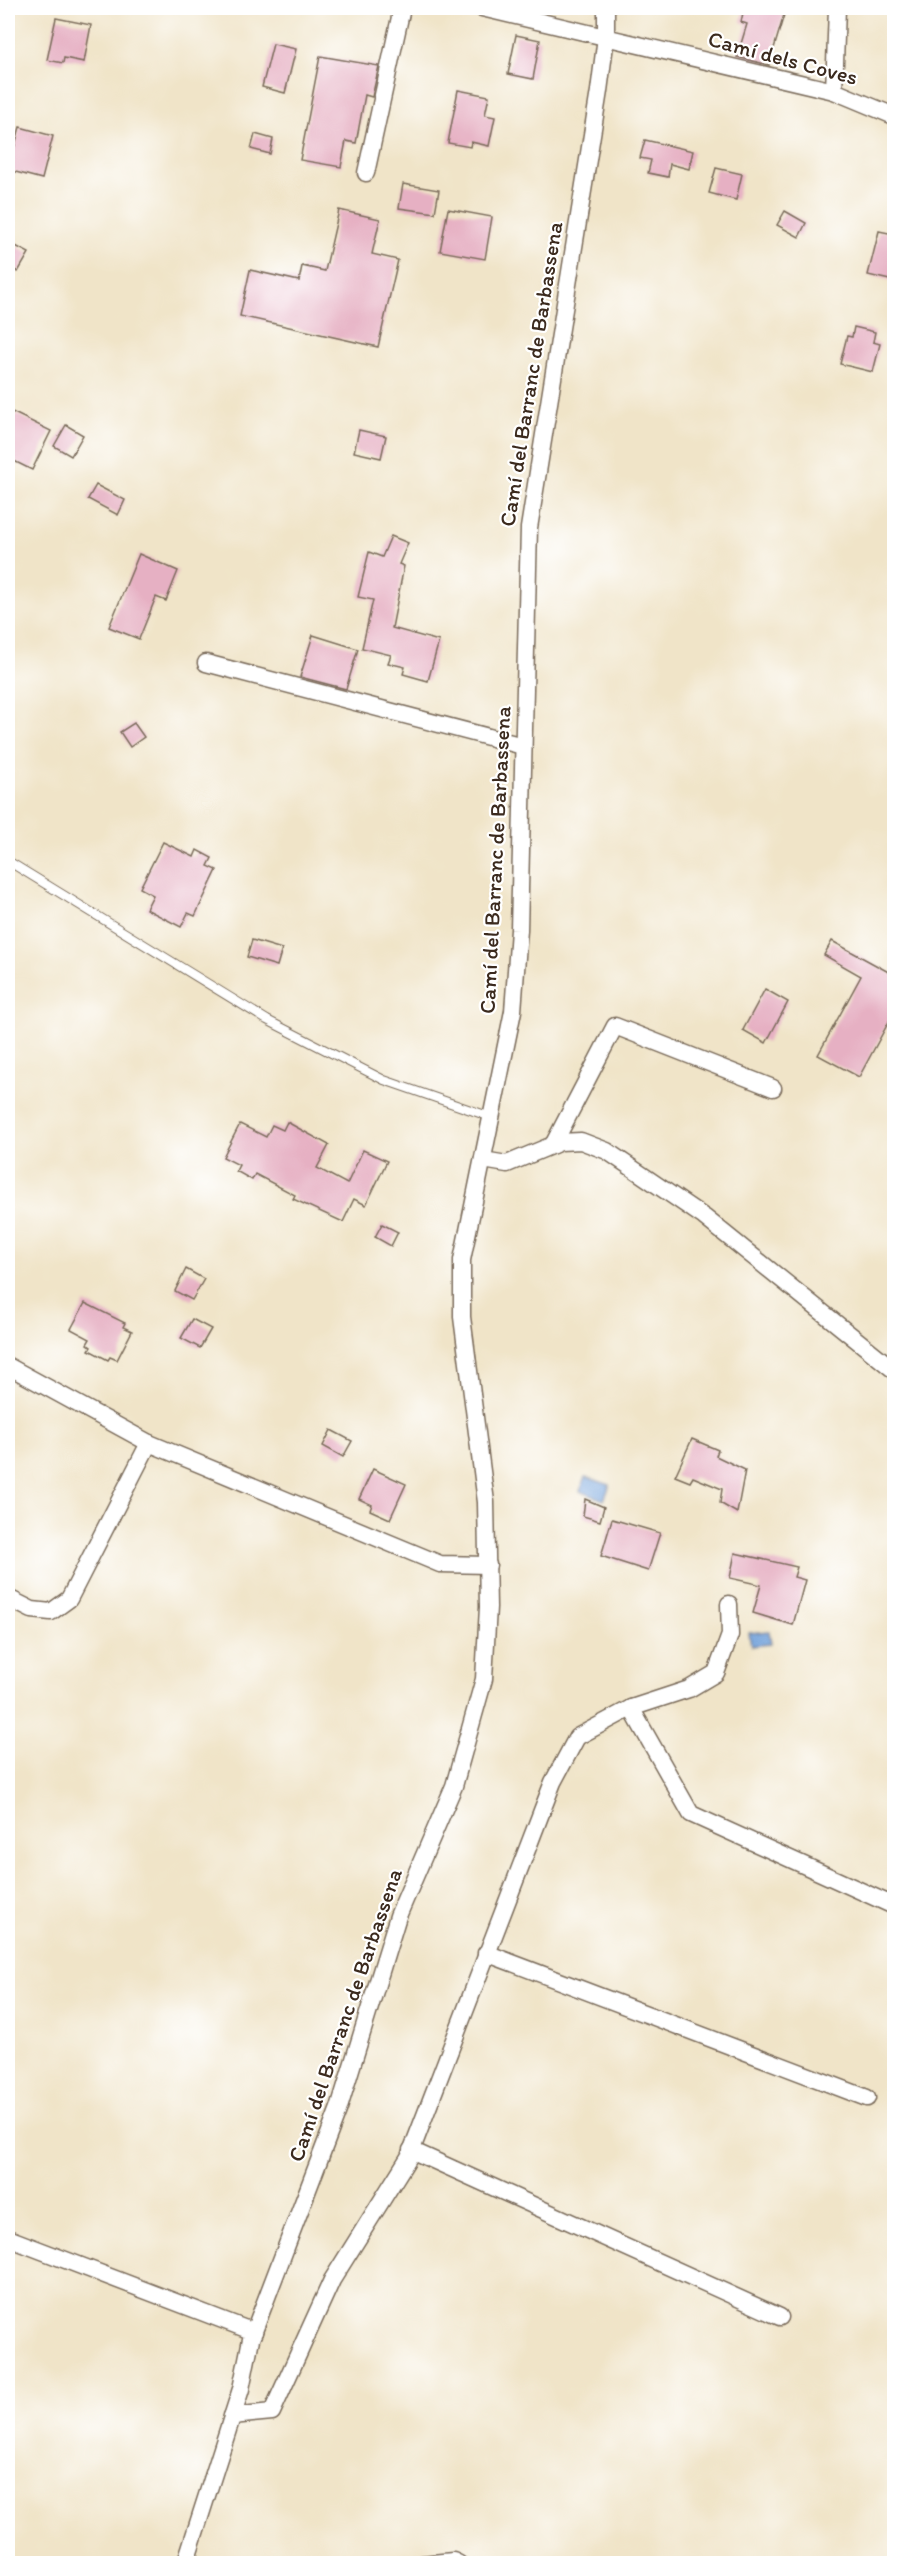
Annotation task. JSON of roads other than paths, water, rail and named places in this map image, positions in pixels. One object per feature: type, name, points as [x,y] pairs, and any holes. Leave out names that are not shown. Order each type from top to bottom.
[{"type":"street","points":[[366,173],[402,8]]},
{"type":"street","name":"Camí dels Coves","points":[[482,8],[834,90],[894,116]]},
{"type":"street","name":"Camí del Barranc de Barbassena","points":[[185,2564],[241,2389],[254,2332],[339,2108],[398,1916],[454,1786],[484,1678],[488,1607],[486,1502],[462,1317],[462,1260],[513,1011],[519,930],[529,528],[606,37],[606,8]]},
{"type":"street","points":[[834,90],[837,8]]},
{"type":"street","points":[[206,663],[524,746]]},
{"type":"street","points":[[553,1145],[615,1026],[774,1088]]},
{"type":"street","points":[[483,1160],[507,1164],[560,1142],[581,1141],[607,1151],[704,1217],[894,1370]]},
{"type":"street","points":[[8,1366],[149,1443],[440,1564],[488,1565]]},
{"type":"street","points":[[8,1598],[32,1610],[51,1612],[69,1599],[149,1443]]},
{"type":"street","points":[[232,2416],[272,2412],[332,2280],[411,2150],[553,1782],[577,1737],[631,1708],[689,1689],[716,1673],[730,1635],[729,1604]]},
{"type":"street","points":[[631,1708],[691,1814],[894,1906]]},
{"type":"street","points":[[486,1953],[867,2098]]},
{"type":"street","points":[[411,2150],[780,2317]]},
{"type":"street","points":[[8,2238],[254,2332]]},
{"type":"street","points":[[422,2564],[453,2561],[459,2564]]},
{"type":"lane","points":[[8,861],[267,1020],[384,1080],[491,1117]]},
{"type":"water","points":[[586,1477],[610,1485],[604,1500],[580,1491]]},
{"type":"water","points":[[769,1631],[771,1644],[751,1646],[749,1633]]}]
